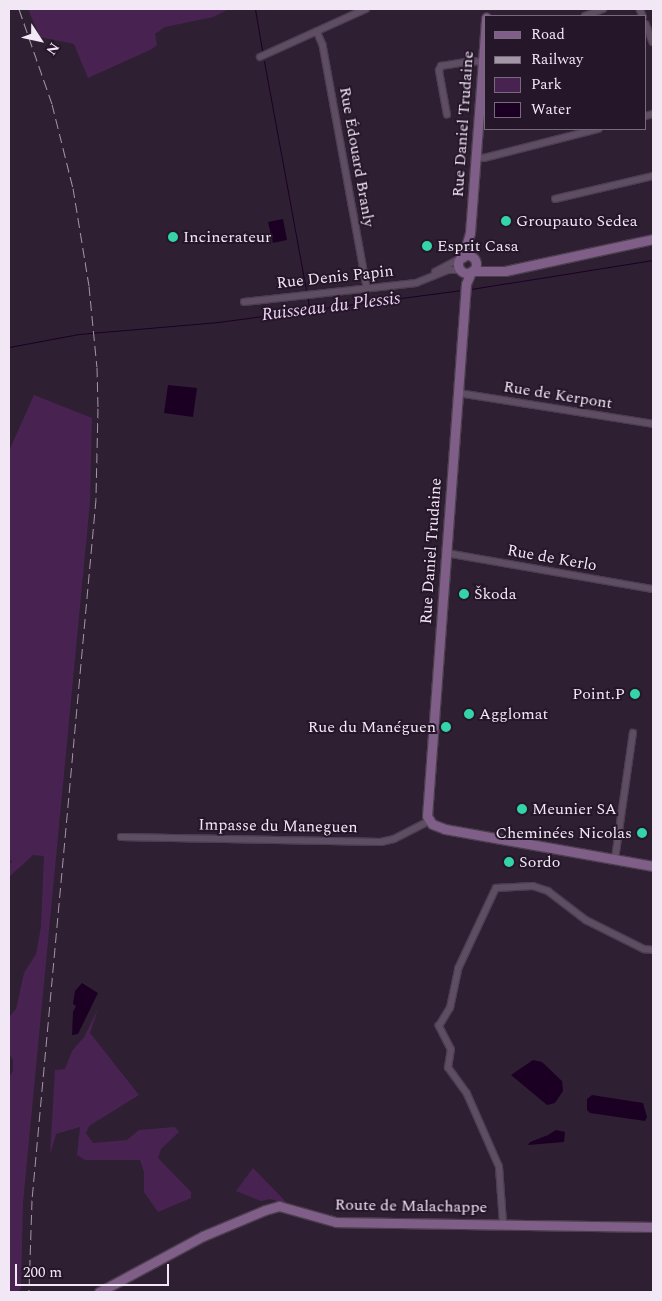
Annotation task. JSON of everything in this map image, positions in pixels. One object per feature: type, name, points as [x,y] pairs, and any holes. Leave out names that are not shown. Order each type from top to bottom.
[{"type":"street","points":[[260,57],[366,9]]},
{"type":"street","points":[[588,15],[603,9]]},
{"type":"street","points":[[647,27],[653,42]]},
{"type":"street","name":"Rue Édouard Branly","points":[[317,31],[323,45],[367,288]]},
{"type":"street","points":[[446,115],[439,71],[440,66],[484,56]]},
{"type":"street","name":"Rue Daniel Trudaine","points":[[462,258],[470,233],[484,56]]},
{"type":"street","points":[[475,158],[484,158],[594,130]]},
{"type":"street","points":[[555,199],[653,176]]},
{"type":"street","name":"Rue Daniel Trudaine","points":[[470,233],[475,260]]},
{"type":"street","name":"Rue Denis Papin","points":[[244,302],[416,283],[448,270],[505,271],[653,239]]},
{"type":"street","points":[[467,256],[475,260],[476,267],[467,271],[459,265],[462,258],[467,256]]},
{"type":"street","name":"Rue Denis Papin","points":[[428,279],[440,269],[462,258]]},
{"type":"street","name":"Rue Denis Papin","points":[[475,260],[494,267],[519,267]]},
{"type":"street","name":"Rue Daniel Trudaine","points":[[429,821],[426,811],[467,271]]},
{"type":"street","name":"Rue de Kerpont","points":[[458,393],[653,424]]},
{"type":"street","name":"Rue de Kerlo","points":[[446,553],[653,590]]},
{"type":"street","points":[[615,859],[633,733]]},
{"type":"street","points":[[429,821],[444,829],[653,866]]},
{"type":"street","name":"Impasse du Maneguen","points":[[121,837],[381,842],[394,839],[429,821]]},
{"type":"street","points":[[503,1224],[499,1167],[467,1094],[448,1068],[451,1050],[439,1026],[450,1008],[458,969],[496,888],[533,886],[548,891],[586,920],[644,949],[653,950]]},
{"type":"street","name":"Route de Malachappe","points":[[99,1292],[203,1236],[279,1206],[336,1222],[653,1227]]},
{"type":"green space","points":[[28,9],[229,9],[213,17],[165,27],[155,34],[157,45],[152,49],[88,78],[74,44],[40,37]]},
{"type":"green space","points":[[34,395],[92,418],[90,502],[23,1203],[21,1288],[18,1292],[9,1292],[9,1077],[13,1071],[13,1060],[9,1054],[9,1017],[16,1009],[24,973],[36,954],[41,927],[44,856],[33,855],[9,877],[9,864],[12,862],[9,858],[9,451]]},
{"type":"green space","points":[[98,1009],[90,1033],[139,1095],[89,1126],[86,1133],[93,1143],[127,1140],[139,1130],[175,1127],[179,1132],[161,1149],[158,1158],[191,1192],[191,1198],[158,1212],[144,1192],[144,1172],[140,1160],[85,1160],[77,1155],[80,1127],[56,1134],[50,1155],[55,1070],[65,1069],[72,1051],[84,1037]]},
{"type":"green space","points":[[253,1168],[288,1204],[270,1199],[261,1201],[236,1191]]},
{"type":"water","points":[[283,219],[287,240],[273,243],[268,222]]},
{"type":"water","points":[[168,385],[197,388],[193,417],[164,413]]},
{"type":"water","points":[[82,983],[98,993],[78,1034],[72,1035],[73,1012],[76,1006],[73,1004],[75,991]]},
{"type":"water","points":[[533,1060],[542,1062],[562,1081],[563,1091],[555,1103],[547,1105],[511,1075]]},
{"type":"water","points":[[592,1095],[643,1103],[647,1117],[645,1121],[590,1113],[587,1110],[587,1099]]},
{"type":"water","points":[[556,1130],[565,1132],[564,1142],[528,1145],[530,1142]]},
{"type":"waterway","points":[[255,9],[262,50]]},
{"type":"waterway","points":[[264,61],[306,289]]},
{"type":"waterway","name":"Ruisseau du Plessis","points":[[471,289],[653,260]]},
{"type":"waterway","name":"Ruisseau du Plessis","points":[[9,347],[79,334],[218,322],[462,290]]},
{"type":"waterway","points":[[308,299],[309,310]]},
{"type":"railway","points":[[19,9],[52,104],[73,188],[89,286],[97,367],[98,408],[96,499],[32,1200],[29,1292]]},
{"type":"place","name":"Groupauto Sedea","points":[[506,221]]},
{"type":"place","name":"Incinerateur","points":[[173,237]]},
{"type":"place","name":"Esprit Casa","points":[[427,246]]},
{"type":"place","name":"Škoda","points":[[464,594]]},
{"type":"place","name":"Point.P","points":[[635,694]]},
{"type":"place","name":"Agglomat","points":[[469,714]]},
{"type":"place","name":"Rue du Manéguen","points":[[446,727]]},
{"type":"place","name":"Meunier SA","points":[[522,809]]},
{"type":"place","name":"Cheminées Nicolas","points":[[642,833]]},
{"type":"place","name":"Sordo","points":[[509,862]]}]
